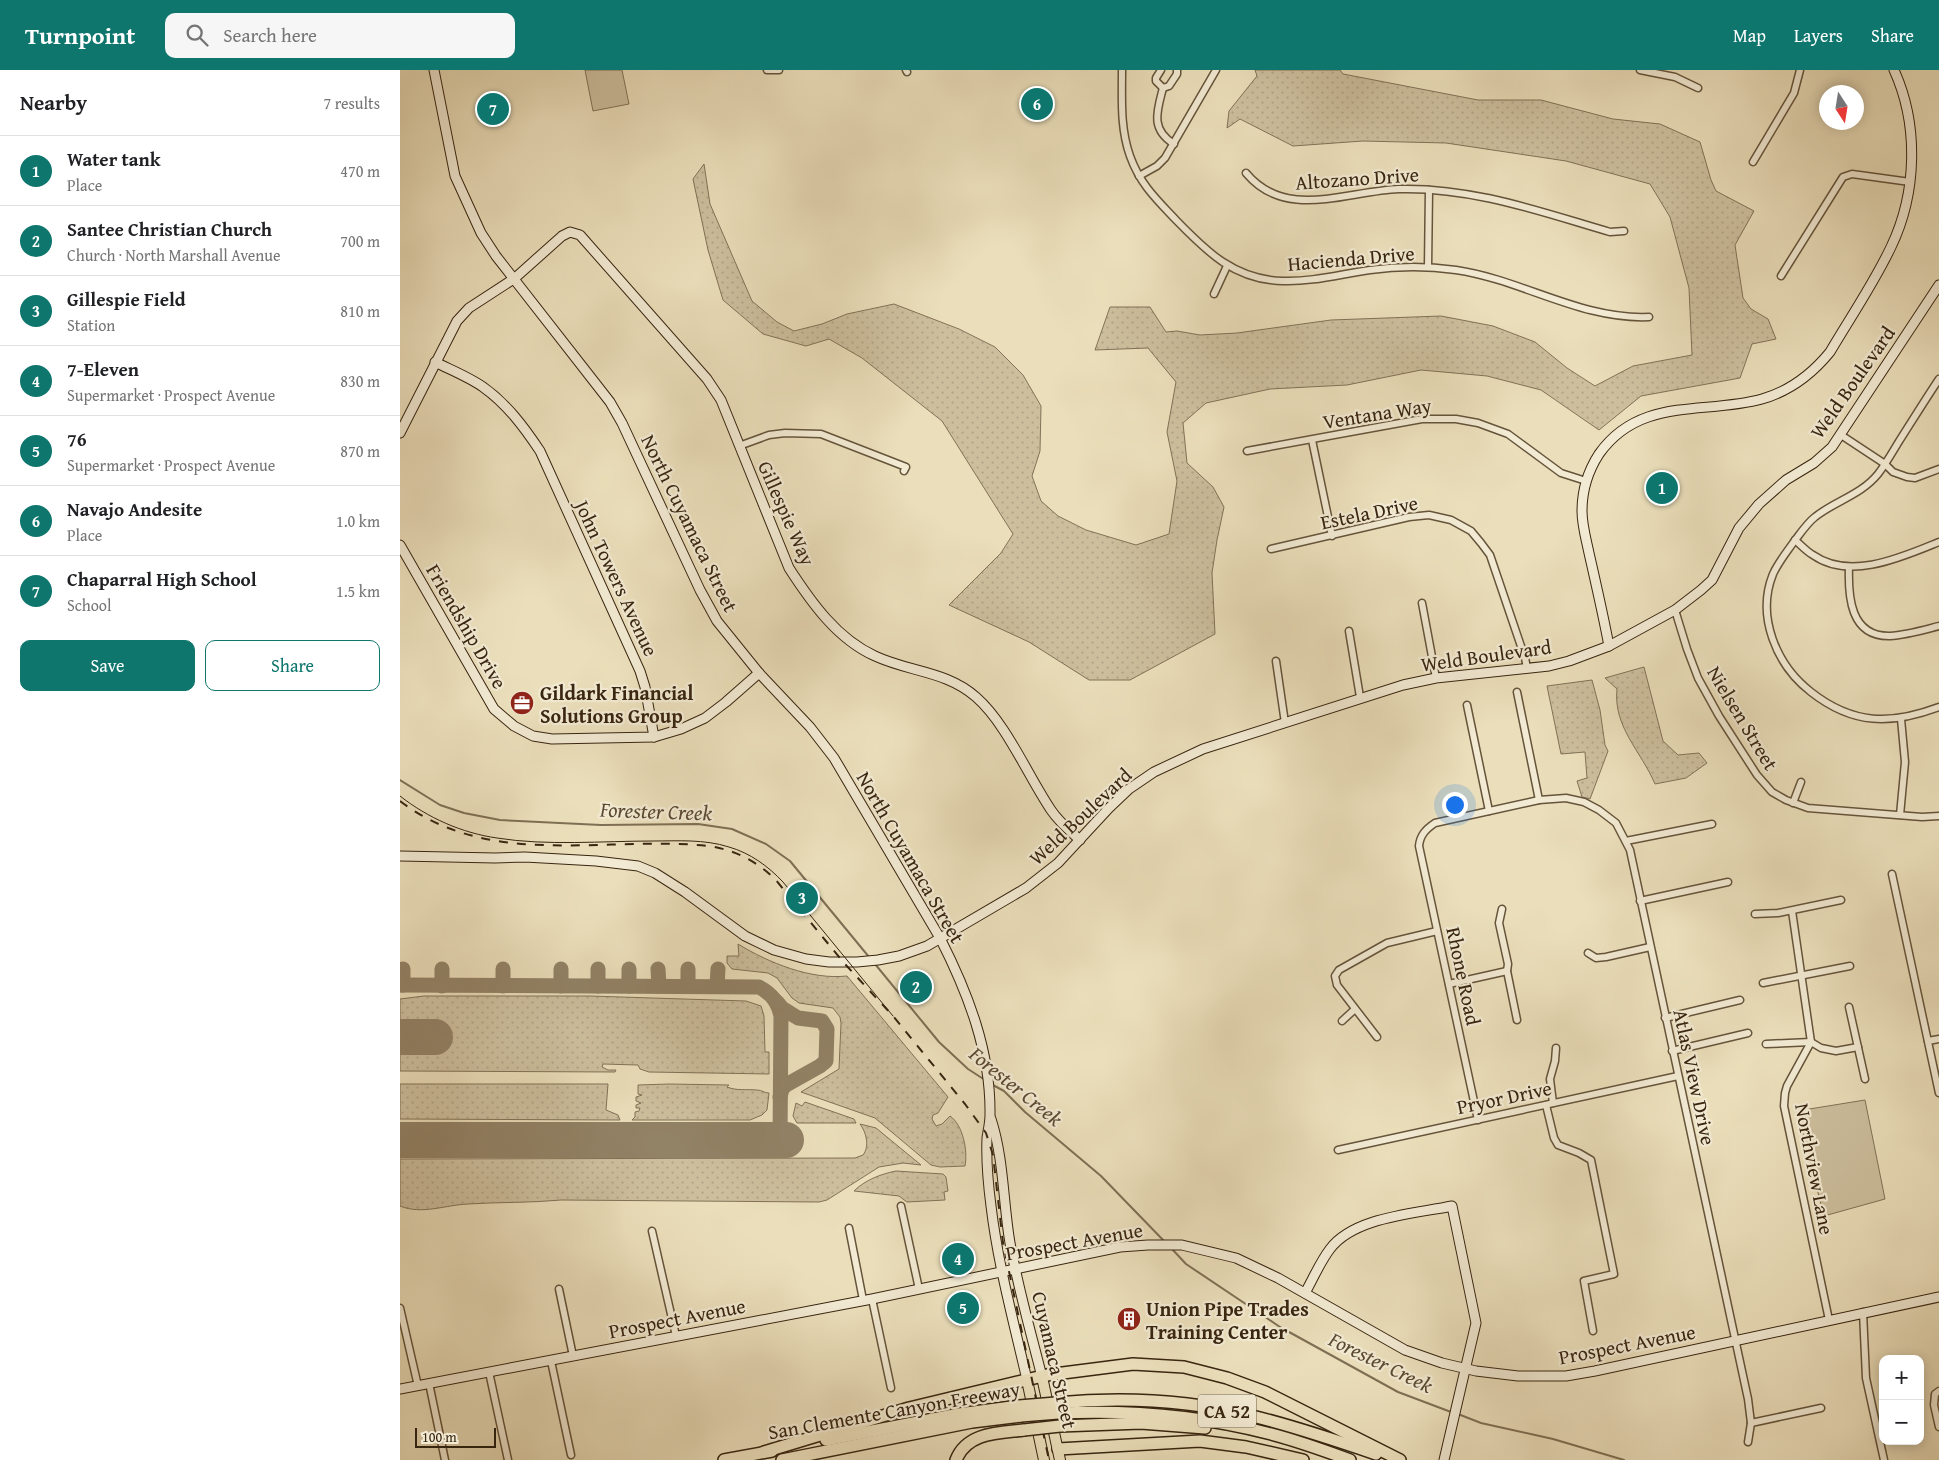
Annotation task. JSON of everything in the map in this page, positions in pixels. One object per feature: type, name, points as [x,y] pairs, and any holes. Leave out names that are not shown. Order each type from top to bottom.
[{"type":"highway","points":[[764,1452],[909,1408],[1042,1376],[1133,1364],[1201,1370],[1227,1378],[1265,1392],[1400,1460]]},
{"type":"highway","name":"San Clemente Canyon Freeway","points":[[724,1460],[959,1414],[1057,1408],[1130,1400],[1209,1408],[1273,1421],[1392,1460]]},
{"type":"highway","name":"San Clemente Canyon Freeway","points":[[1057,1408],[1176,1416],[1222,1423],[1268,1433],[1350,1460]]},
{"type":"highway","name":"San Clemente Canyon Freeway","points":[[782,1460],[1020,1411]]},
{"type":"highway","points":[[956,1460],[967,1443],[975,1438],[1060,1426],[1140,1423],[1202,1427],[1252,1435],[1328,1452]]},
{"type":"highway","points":[[1059,1455],[1200,1441],[1238,1446],[1303,1460]]},
{"type":"main road","name":"North Cuyamaca Street","points":[[434,70],[455,176],[481,233],[496,256],[610,402],[622,423],[700,590],[717,621],[759,672],[810,727],[834,758],[940,938],[968,999],[987,1068],[990,1117],[987,1136],[988,1180],[994,1231],[1003,1272]]},
{"type":"main road","points":[[1608,646],[1583,522],[1583,496],[1586,481],[1598,457],[1609,442],[1622,430],[1638,420],[1664,411],[1734,404],[1762,399],[1791,387],[1814,371],[1830,352],[1891,248],[1903,216],[1910,182],[1912,155],[1910,128],[1905,102],[1894,70]]},
{"type":"main road","name":"Gillespie Way","points":[[515,278],[562,236],[570,232],[583,238],[707,379],[721,400],[789,568],[804,591],[838,631],[860,648],[876,657],[941,676],[976,696],[997,721],[1051,810],[1080,840]]},
{"type":"main road","points":[[400,433],[435,362],[458,321],[469,308],[515,278]]},
{"type":"main road","name":"Weld Boulevard","points":[[400,856],[525,857],[596,861],[638,866],[655,873],[685,892],[745,936],[768,947],[812,960],[854,962],[887,959],[918,949],[1036,881],[1058,863],[1129,789],[1154,772],[1203,749],[1403,685],[1436,678],[1549,666],[1569,661],[1608,646],[1675,610],[1712,580],[1739,528],[1758,504],[1786,480],[1814,463],[1832,447],[1939,285]]},
{"type":"main road","name":"John Towers Avenue","points":[[435,362],[483,387],[505,406],[521,424],[540,451],[640,671],[645,687],[654,737]]},
{"type":"main road","name":"Friendship Drive","points":[[400,545],[494,709],[512,725],[533,736],[552,739],[654,737]]},
{"type":"main road","points":[[654,737],[681,730],[705,718],[759,672]]},
{"type":"main road","name":"North Cuyamaca Street","points":[[990,1117],[996,1134],[1010,1244],[1016,1269]]},
{"type":"main road","points":[[1305,1293],[1329,1250],[1350,1231],[1371,1222],[1452,1206],[1476,1314],[1476,1323],[1444,1460]]},
{"type":"main road","name":"Prospect Avenue","points":[[400,1389],[868,1300],[1120,1248],[1148,1245],[1177,1244],[1236,1258],[1278,1278],[1405,1350],[1466,1369],[1518,1376],[1566,1376],[1604,1369],[1939,1296]]},
{"type":"main road","name":"Cuyamaca Street","points":[[1016,1269],[1059,1455]]},
{"type":"main road","name":"Cuyamaca Street","points":[[1003,1272],[1044,1460]]},
{"type":"street","points":[[767,70],[779,70]]},
{"type":"street","name":"Hacienda Drive","points":[[1122,70],[1123,129],[1130,156],[1147,191],[1206,250],[1227,266],[1254,277],[1282,281],[1301,281],[1372,270],[1428,267],[1457,270],[1496,278],[1584,310],[1632,318],[1649,317]]},
{"type":"street","points":[[1161,70],[1156,78],[1156,82],[1163,88]]},
{"type":"street","points":[[1163,88],[1170,86],[1177,74],[1177,70]]},
{"type":"street","points":[[1140,176],[1161,162],[1174,144],[1216,70]]},
{"type":"street","points":[[1640,70],[1675,77],[1698,88]]},
{"type":"street","points":[[1753,162],[1794,93],[1800,70]]},
{"type":"street","points":[[1163,88],[1157,112],[1158,123],[1163,135],[1174,144]]},
{"type":"street","name":"Altozano Drive","points":[[1246,173],[1266,191],[1279,197],[1294,200],[1322,199],[1384,190],[1429,190],[1486,197],[1610,232],[1624,232]]},
{"type":"street","points":[[1781,276],[1843,177],[1852,174],[1910,182]]},
{"type":"street","points":[[1428,267],[1429,190]]},
{"type":"street","points":[[1214,294],[1227,266]]},
{"type":"street","points":[[1939,379],[1878,475],[1865,486],[1815,516],[1795,540],[1777,566],[1770,581],[1767,596],[1769,628],[1784,662],[1808,690],[1833,706],[1851,714],[1871,718],[1901,719],[1939,707]]},
{"type":"street","name":"Ventana Way","points":[[1247,451],[1422,419],[1456,419],[1483,425],[1508,434],[1560,473],[1586,481]]},
{"type":"street","points":[[739,446],[781,433],[806,432],[821,434],[906,468],[904,471]]},
{"type":"street","points":[[1841,435],[1885,464],[1893,472],[1915,478],[1939,469]]},
{"type":"street","points":[[1312,440],[1332,536]]},
{"type":"street","name":"Estela Drive","points":[[1271,550],[1422,515],[1444,518],[1465,527],[1477,537],[1490,556],[1527,668]]},
{"type":"street","points":[[1795,540],[1812,555],[1849,567],[1862,566],[1890,559],[1939,542]]},
{"type":"street","points":[[1849,567],[1848,581],[1852,609],[1856,619],[1868,630],[1889,636],[1939,626]]},
{"type":"street","points":[[1422,603],[1436,678]]},
{"type":"street","name":"Nielsen Street","points":[[1675,610],[1694,668],[1719,716],[1762,781],[1772,792],[1793,803],[1808,808],[1930,818],[1939,816]]},
{"type":"street","points":[[1349,631],[1360,698]]},
{"type":"street","points":[[1276,661],[1285,723]]},
{"type":"street","points":[[1517,692],[1539,800]]},
{"type":"street","points":[[1467,705],[1489,811]]},
{"type":"street","points":[[1900,815],[1905,762],[1901,719]]},
{"type":"street","points":[[1793,803],[1801,782]]},
{"type":"street","name":"Atlas View Drive","points":[[1420,839],[1426,829],[1435,823],[1539,800],[1566,798],[1584,802],[1599,810],[1616,823],[1626,841],[1630,850],[1664,1018],[1748,1400],[1751,1423],[1748,1442]]},
{"type":"street","points":[[1626,841],[1712,824]]},
{"type":"street","name":"Rhone Road","points":[[1420,839],[1419,846],[1478,1120]]},
{"type":"street","points":[[1892,874],[1939,1093]]},
{"type":"street","points":[[1640,902],[1728,882]]},
{"type":"street","points":[[1755,914],[1792,911],[1840,900]]},
{"type":"street","points":[[1502,909],[1499,923],[1517,1020]]},
{"type":"street","points":[[1792,911],[1803,976],[1811,1042]]},
{"type":"street","points":[[1377,1037],[1337,985],[1336,976],[1339,970],[1387,943],[1437,932]]},
{"type":"street","points":[[1588,953],[1596,958],[1650,947]]},
{"type":"street","points":[[1764,983],[1850,966]]},
{"type":"street","points":[[1448,984],[1507,972]]},
{"type":"street","points":[[1664,1018],[1740,1000]]},
{"type":"street","points":[[1849,1007],[1865,1079]]},
{"type":"street","points":[[1342,1021],[1355,1008]]},
{"type":"street","points":[[1672,1051],[1748,1033]]},
{"type":"street","points":[[1928,1041],[1939,1038]]},
{"type":"street","points":[[1766,1044],[1811,1042],[1821,1048],[1832,1050],[1858,1047]]},
{"type":"street","name":"Northview Lane","points":[[1811,1042],[1784,1093],[1784,1106],[1829,1320]]},
{"type":"street","points":[[1556,1048],[1550,1080],[1550,1104],[1554,1138],[1558,1145],[1591,1160],[1614,1274],[1584,1282],[1593,1331]]},
{"type":"street","name":"Pryor Drive","points":[[1338,1150],[1678,1076]]},
{"type":"street","points":[[901,1206],[918,1289]]},
{"type":"street","points":[[849,1228],[891,1388]]},
{"type":"street","points":[[652,1231],[676,1336]]},
{"type":"street","points":[[559,1289],[573,1356]]},
{"type":"street","points":[[400,1308],[418,1386]]},
{"type":"street","points":[[1863,1312],[1866,1378],[1884,1460]]},
{"type":"street","points":[[551,1361],[571,1455]]},
{"type":"street","points":[[490,1372],[508,1460]]},
{"type":"street","points":[[428,1383],[445,1460]]},
{"type":"street","points":[[1939,1391],[1935,1394],[1934,1405],[1939,1427]]},
{"type":"street","points":[[1751,1423],[1821,1408]]},
{"type":"shaded area","points":[[585,70],[622,70],[629,104],[593,111]]},
{"type":"shaded area","points":[[1255,70],[1340,70],[1343,74],[1478,100],[1541,100],[1613,119],[1660,124],[1700,142],[1716,191],[1754,211],[1735,245],[1743,298],[1751,309],[1768,319],[1776,339],[1752,344],[1740,378],[1641,396],[1599,430],[1541,390],[1487,376],[1421,370],[1347,385],[1270,389],[1206,403],[1183,423],[1187,463],[1213,487],[1224,507],[1212,573],[1215,634],[1130,680],[1089,680],[1029,642],[949,605],[1001,553],[1013,534],[942,421],[862,358],[829,339],[806,346],[763,334],[723,300],[708,250],[693,179],[704,164],[710,204],[752,301],[777,322],[794,331],[822,324],[847,314],[894,304],[959,329],[995,347],[1023,375],[1041,406],[1040,451],[1032,476],[1041,501],[1058,516],[1086,530],[1136,545],[1169,534],[1177,481],[1167,432],[1176,382],[1148,348],[1095,350],[1110,307],[1150,307],[1166,332],[1177,331],[1200,335],[1237,333],[1331,320],[1441,316],[1493,326],[1535,342],[1567,368],[1595,386],[1633,366],[1692,355],[1689,288],[1670,217],[1650,184],[1566,161],[1446,143],[1363,141],[1293,146],[1240,119],[1227,128],[1229,111],[1257,76]]},
{"type":"shaded area","points":[[1644,667],[1663,741],[1678,755],[1699,753],[1707,763],[1686,778],[1655,784],[1629,738],[1619,715],[1617,689],[1605,678]]},
{"type":"shaded area","points":[[1592,680],[1600,710],[1605,745],[1608,751],[1590,799],[1582,797],[1577,781],[1587,778],[1585,752],[1561,754],[1547,686]]},
{"type":"shaded area","points":[[738,944],[763,958],[791,969],[833,977],[847,976],[948,1097],[938,1113],[933,1115],[932,1119],[936,1126],[942,1124],[950,1116],[954,1120],[964,1139],[965,1166],[940,1167],[931,1165],[875,1118],[801,1092],[839,1069],[840,1017],[833,1008],[799,1003],[792,998],[777,978],[768,973],[732,969],[727,963],[727,956],[739,956]]},
{"type":"shaded area","points":[[424,996],[590,996],[746,1001],[761,1006],[764,1016],[765,1052],[769,1052],[769,1074],[649,1072],[640,1069],[638,1065],[603,1064],[602,1067],[608,1070],[616,1070],[615,1072],[400,1071],[400,1048],[439,1047],[439,1028],[434,1026],[400,1025],[400,999]]},
{"type":"shaded area","points":[[400,1084],[608,1084],[606,1110],[618,1115],[620,1120],[400,1119]]},
{"type":"shaded area","points":[[638,1085],[729,1085],[727,1087],[734,1089],[760,1090],[769,1093],[767,1110],[762,1115],[750,1120],[632,1120],[635,1117],[635,1112],[639,1111],[640,1108],[636,1108],[636,1105],[641,1103],[636,1101],[636,1097],[642,1095],[638,1094]]},
{"type":"shaded area","points":[[1865,1100],[1885,1199],[1824,1216],[1797,1111]]},
{"type":"shaded area","points":[[805,1102],[854,1119],[856,1123],[797,1123],[793,1116],[796,1103],[802,1106]]},
{"type":"shaded area","points":[[860,1124],[876,1128],[921,1165],[903,1163],[879,1167],[827,1200],[819,1202],[561,1200],[468,1204],[425,1210],[408,1209],[400,1206],[400,1159],[855,1158],[863,1155],[867,1143]]},
{"type":"shaded area","points":[[896,1171],[943,1174],[946,1177],[948,1191],[944,1192],[945,1200],[907,1202],[899,1196],[854,1191],[874,1178]]},
{"type":"waterway","name":"Forester Creek","points":[[400,780],[440,805],[464,813],[500,820],[601,825],[698,824],[732,829],[766,844],[790,861],[869,957]]},
{"type":"waterway","name":"Forester Creek","points":[[875,964],[939,1042],[968,1069],[985,1080]]},
{"type":"waterway","name":"Forester Creek","points":[[991,1084],[1004,1091],[1025,1112],[1101,1176],[1165,1242]]},
{"type":"waterway","name":"Forester Creek","points":[[1172,1249],[1186,1264],[1280,1327],[1398,1392],[1451,1412]]},
{"type":"waterway","name":"Forester Creek","points":[[1458,1414],[1481,1423],[1553,1439],[1624,1460]]},
{"type":"taxiway","points":[[403,969],[403,985]]},
{"type":"taxiway","points":[[442,969],[442,986]]},
{"type":"taxiway","points":[[503,969],[503,986]]},
{"type":"taxiway","points":[[561,969],[561,986]]},
{"type":"taxiway","points":[[598,969],[598,986]]},
{"type":"taxiway","points":[[629,969],[629,986]]},
{"type":"taxiway","points":[[658,969],[659,986]]},
{"type":"taxiway","points":[[688,969],[688,986]]},
{"type":"taxiway","points":[[717,986],[718,969]]},
{"type":"taxiway","points":[[400,985],[759,987],[774,999],[781,1016],[780,1140]]},
{"type":"taxiway","points":[[777,1002],[782,1008],[798,1018],[822,1021],[827,1029],[826,1061],[786,1085],[782,1089],[780,1097]]},
{"type":"taxiway","points":[[400,1141],[421,1141]]},
{"type":"runway","points":[[400,1037],[435,1037]]},
{"type":"runway","points":[[400,1140],[786,1140]]},
{"type":"tram line","points":[[400,796],[434,818],[484,836],[535,842],[691,841],[720,844],[751,856],[765,865],[783,882],[893,1016]]},
{"type":"railway","points":[[400,801],[435,822],[472,836],[510,843],[549,845],[670,844],[709,846],[728,850],[745,857],[775,879],[844,963],[893,1016],[965,1104],[986,1133],[993,1155],[1003,1243],[1049,1460]]},
{"type":"place","name":"Navajo Andesite","points":[[1037,104]]},
{"type":"place","name":"Chaparral High School","points":[[493,109]]},
{"type":"place","name":"Water tank","points":[[1662,488]]},
{"type":"place","name":"Gildark Financial Solutions Group","points":[[522,703]]},
{"type":"place","name":"Gillespie Field","points":[[802,898]]},
{"type":"place","name":"Santee Christian Church","points":[[916,987]]},
{"type":"place","name":"7-Eleven","points":[[958,1259]]},
{"type":"place","name":"76","points":[[963,1308]]},
{"type":"place","name":"Union Pipe Trades Training Center","points":[[1129,1319]]}]
